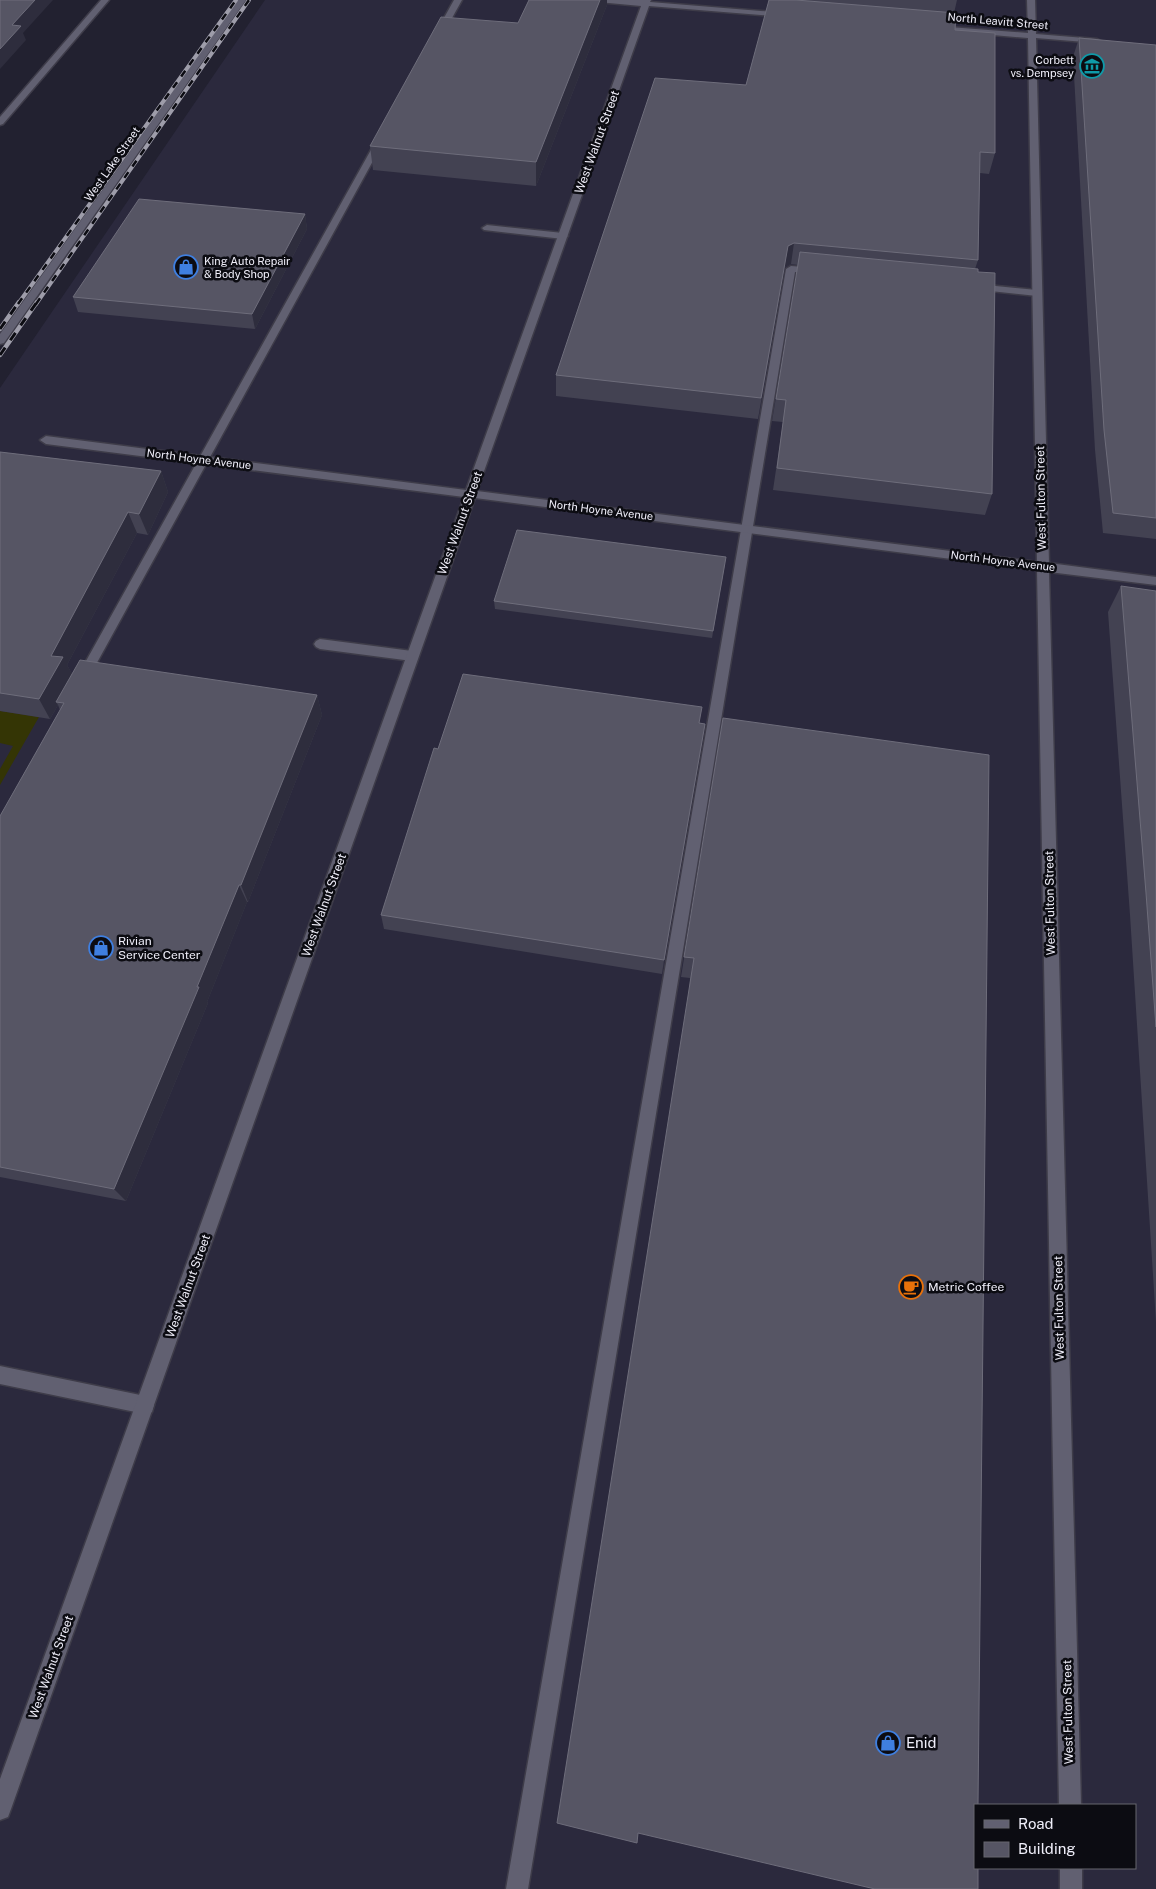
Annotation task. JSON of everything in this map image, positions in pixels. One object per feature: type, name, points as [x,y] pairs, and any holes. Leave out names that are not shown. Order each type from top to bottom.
[{"type":"street","points":[[0,122],[105,0]]},
{"type":"street","name":"West Lake Street","points":[[0,341],[242,0]]},
{"type":"street","points":[[432,46],[458,0]]},
{"type":"street","points":[[598,0],[647,2],[800,16]]},
{"type":"street","name":"West Fulton Street","points":[[1031,0],[1070,1804]]},
{"type":"street","name":"West Walnut Street","points":[[0,1809],[647,2]]},
{"type":"street","name":"North Leavitt Street","points":[[929,27],[1107,42]]},
{"type":"street","points":[[78,685],[384,133]]},
{"type":"street","points":[[487,228],[563,236]]},
{"type":"street","points":[[517,1889],[791,268],[830,272]]},
{"type":"street","points":[[967,286],[1037,293]]},
{"type":"street","name":"North Hoyne Avenue","points":[[46,440],[1156,581]]},
{"type":"street","points":[[320,644],[412,656]]},
{"type":"street","points":[[0,1375],[145,1405]]},
{"type":"street","points":[[1071,1869],[1071,1889]]},
{"type":"shaded area","points":[[265,0],[1156,0],[1156,1889],[0,1889],[0,388]]},
{"type":"shaded area","points":[[0,711],[39,717],[0,785],[0,769],[13,746],[0,743]]},
{"type":"building","points":[[0,0],[35,0],[12,25],[21,26],[0,49]]},
{"type":"building","points":[[529,0],[600,0],[536,162],[370,146],[441,17],[518,23]]},
{"type":"building","points":[[769,0],[796,0],[956,13],[955,30],[995,33],[995,153],[980,152],[978,260],[794,243],[788,246],[761,398],[556,375],[655,78],[746,85]]},
{"type":"building","points":[[1079,38],[1156,45],[1156,518],[1113,513],[1104,430]]},
{"type":"building","points":[[139,199],[305,214],[252,314],[73,297]]},
{"type":"building","points":[[800,252],[978,269],[978,272],[995,273],[992,494],[777,468],[786,400],[776,399]]},
{"type":"building","points":[[0,452],[161,471],[139,514],[128,512],[51,656],[63,657],[39,699],[0,693]]},
{"type":"building","points":[[517,530],[726,557],[713,631],[494,601]]},
{"type":"building","points":[[1121,586],[1156,591],[1156,1027],[1146,893]]},
{"type":"building","points":[[80,660],[317,695],[241,885],[239,885],[197,987],[199,987],[114,1189],[0,1167],[0,816],[64,703],[56,702]]},
{"type":"building","points":[[463,674],[702,707],[699,723],[705,724],[664,960],[381,915],[434,748],[438,749]]},
{"type":"building","points":[[723,718],[989,755],[978,1804],[974,1804],[974,1869],[978,1869],[978,1889],[875,1889],[638,1833],[637,1843],[557,1823],[694,958],[684,957]]},
{"type":"railway","points":[[18,304],[236,0]]},
{"type":"railway","points":[[36,304],[249,0]]},
{"type":"railway","points":[[0,329],[19,302]]},
{"type":"railway","points":[[0,355],[37,302]]},
{"type":"place","name":"Corbett vs. Dempsey","points":[[1092,66]]},
{"type":"place","name":"King Auto Repair & Body Shop","points":[[186,267]]},
{"type":"place","name":"Rivian Service Center","points":[[101,948]]},
{"type":"place","name":"Metric Coffee","points":[[911,1287]]},
{"type":"place","name":"Enid","points":[[888,1743]]}]
